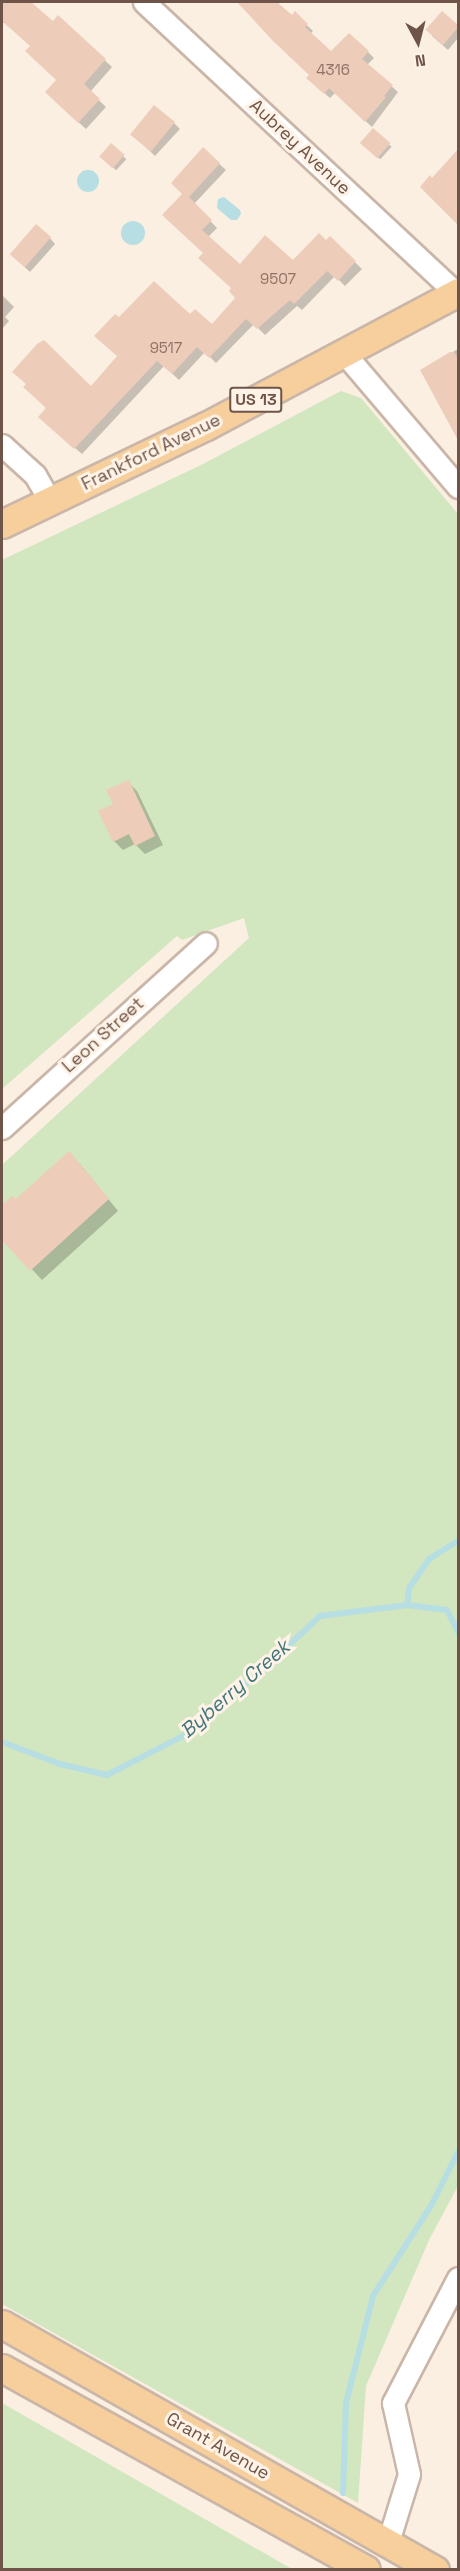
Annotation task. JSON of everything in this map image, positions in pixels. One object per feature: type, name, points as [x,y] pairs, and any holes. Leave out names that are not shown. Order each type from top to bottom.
[{"type":"main road","name":"Frankford Avenue","points":[[2,524],[195,432],[457,292]]},
{"type":"main road","name":"Grant Avenue","points":[[2,2324],[435,2570]]},
{"type":"main road","name":"Grant Avenue","points":[[2,2368],[366,2570]]},
{"type":"street","name":"Aubrey Avenue","points":[[144,2],[457,292]]},
{"type":"street","points":[[344,353],[459,487]]},
{"type":"street","points":[[2,445],[35,475],[50,501]]},
{"type":"street","name":"Leon Street","points":[[2,1128],[206,943]]},
{"type":"street","points":[[388,2542],[409,2474],[393,2403],[459,2278]]},
{"type":"green space","points":[[341,391],[361,398],[458,514],[458,2186],[429,2240],[366,2386],[358,2503],[2,2304],[2,1165],[249,938],[244,918],[182,940],[177,936],[2,1089],[2,560],[203,464]]},
{"type":"green space","points":[[2,2403],[292,2569],[2,2569]]},
{"type":"water","points":[[88,170],[96,173],[99,181],[96,189],[88,192],[80,189],[77,181],[80,173]]},
{"type":"water","points":[[224,197],[240,210],[241,214],[237,220],[231,220],[217,208],[218,199]]},
{"type":"water","points":[[133,221],[141,225],[145,233],[141,241],[133,245],[125,241],[121,233],[125,225]]},
{"type":"building","points":[[2,2],[31,2],[53,21],[58,15],[106,59],[84,84],[100,99],[78,123],[45,92],[56,80],[25,51],[30,46],[2,21]]},
{"type":"building","points":[[237,2],[277,2],[292,15],[295,11],[308,24],[305,27],[331,51],[349,33],[369,51],[362,59],[393,85],[384,96],[386,97],[365,122],[329,88],[324,94],[306,78],[309,75]]},
{"type":"building","points":[[442,11],[458,25],[443,45],[426,30]]},
{"type":"building","points":[[154,105],[175,122],[151,152],[130,135]]},
{"type":"building","points":[[373,128],[390,143],[377,158],[360,143]]},
{"type":"building","points":[[111,143],[125,155],[113,168],[99,157]]},
{"type":"building","points":[[203,147],[220,163],[189,197],[212,220],[202,230],[240,264],[265,235],[293,260],[319,233],[326,240],[330,236],[356,261],[338,281],[327,271],[294,304],[290,300],[257,329],[246,319],[209,358],[197,347],[172,374],[157,361],[74,449],[38,417],[46,408],[23,387],[26,384],[12,372],[37,344],[44,340],[91,386],[117,356],[94,336],[115,314],[119,317],[154,281],[190,314],[195,309],[212,324],[235,298],[229,291],[231,288],[198,258],[203,253],[162,215],[182,194],[171,183]]},
{"type":"building","points":[[459,148],[459,226],[420,187],[430,175],[432,178]]},
{"type":"building","points":[[36,224],[51,237],[25,267],[10,254]]},
{"type":"building","points":[[450,352],[454,352],[459,361],[459,442],[420,370]]},
{"type":"building","points":[[129,780],[155,836],[135,846],[129,834],[113,842],[98,811],[113,804],[106,790]]},
{"type":"building","points":[[69,1151],[109,1199],[30,1271],[2,1240],[2,1205],[12,1196],[16,1199]]},
{"type":"waterway","points":[[407,1605],[409,1588],[429,1559],[458,1541]]},
{"type":"waterway","name":"Byberry Creek","points":[[2,1742],[60,1764],[107,1775],[183,1736],[267,1666],[320,1616],[407,1605],[447,1610],[458,1632]]},
{"type":"waterway","name":"Byberry Creek","points":[[343,2493],[346,2403],[373,2296],[432,2204],[458,2152]]}]
